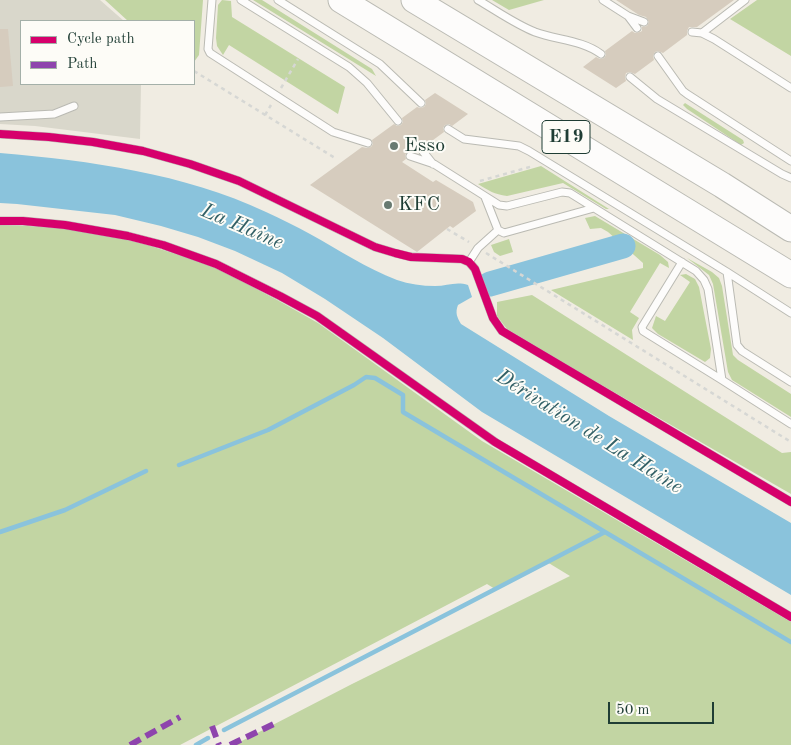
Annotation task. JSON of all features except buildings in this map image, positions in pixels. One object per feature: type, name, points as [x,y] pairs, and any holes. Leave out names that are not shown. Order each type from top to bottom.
[{"type":"highway","name":"E19","points":[[341,0],[791,275]]},
{"type":"highway","name":"E19","points":[[414,0],[791,229]]},
{"type":"lane","points":[[212,0],[208,49],[210,54],[333,132],[368,143]]},
{"type":"lane","points":[[241,0],[349,67],[367,83],[398,121]]},
{"type":"lane","points":[[278,0],[380,64],[421,103]]},
{"type":"lane","points":[[478,0],[537,33],[592,48],[601,54]]},
{"type":"lane","points":[[603,0],[628,16],[644,22]]},
{"type":"lane","points":[[702,33],[745,0]]},
{"type":"lane","points":[[628,16],[637,28]]},
{"type":"lane","points":[[692,32],[702,33],[714,39],[791,88]]},
{"type":"lane","points":[[658,56],[687,94],[791,161]]},
{"type":"lane","points":[[630,77],[657,99],[791,178]]},
{"type":"lane","points":[[0,117],[54,114],[74,106]]},
{"type":"lane","points":[[448,129],[464,139],[519,146],[529,151],[791,313]]},
{"type":"lane","points":[[0,134],[93,142],[143,151],[190,164],[239,181],[374,247],[411,257],[462,259],[469,262],[475,268],[493,318],[502,331],[791,502]]},
{"type":"lane","points":[[421,148],[434,164]]},
{"type":"lane","points":[[410,156],[434,164],[499,205],[507,206],[562,192],[570,193],[696,271],[704,280],[708,289],[722,380]]},
{"type":"lane","points":[[485,197],[498,230],[504,233],[594,208]]},
{"type":"lane","points":[[0,221],[65,225],[128,236],[163,245],[216,264],[317,316],[495,442],[791,617]]},
{"type":"lane","points":[[469,262],[478,248],[498,230]]},
{"type":"lane","points":[[682,262],[642,326],[643,331],[791,424]]},
{"type":"lane","points":[[727,272],[738,345],[742,351],[791,382]]},
{"type":"path","points":[[195,72],[334,158]]},
{"type":"path","points":[[466,185],[536,165]]},
{"type":"path","points":[[501,262],[791,442]]},
{"type":"shaded area","points":[[0,0],[100,0],[123,20],[20,20],[20,85],[141,85],[140,139],[35,126],[0,124]]},
{"type":"green space","points":[[105,0],[203,0],[199,55],[195,61],[195,20],[127,20]]},
{"type":"green space","points":[[222,0],[231,1],[232,17],[345,87],[338,114],[229,45],[223,55],[217,46],[216,38],[218,5]]},
{"type":"green space","points":[[253,0],[262,0],[372,69],[376,76]]},
{"type":"green space","points":[[492,0],[544,0],[509,10]]},
{"type":"green space","points":[[757,0],[791,0],[791,56],[730,19]]},
{"type":"green space","points":[[685,103],[743,140],[744,143],[741,145],[687,109],[683,105]]},
{"type":"green space","points":[[541,166],[609,209],[563,183],[507,196],[492,192],[478,184]]},
{"type":"green space","points":[[595,216],[660,255],[668,262],[669,268],[660,263],[630,312],[639,318],[632,330],[633,340],[551,290],[643,268],[643,263],[608,232],[601,228],[590,229],[585,218]]},
{"type":"green space","points":[[0,225],[68,229],[109,236],[141,243],[210,265],[318,323],[482,441],[791,622],[791,745],[234,745],[570,576],[547,562],[495,589],[487,584],[180,745],[0,745]]},
{"type":"green space","points":[[509,239],[513,252],[500,256],[494,252],[491,245]]},
{"type":"green space","points":[[687,258],[719,278],[722,286],[733,355],[791,394],[791,417],[732,380],[728,372],[713,284],[709,275]]},
{"type":"green space","points":[[686,274],[695,279],[699,287],[711,349],[710,358],[705,362],[658,334],[652,328],[656,316],[665,321],[690,282],[680,275]]},
{"type":"green space","points":[[532,295],[782,453],[791,452],[791,494],[507,329],[497,316],[497,302]]},
{"type":"water","name":"Dérivation de La Haine","points":[[0,153],[102,165],[169,178],[202,187],[277,217],[363,264],[397,280],[425,286],[459,283],[468,285],[472,297],[458,305],[457,310],[461,324],[609,416],[791,523],[791,595],[482,412],[383,338],[282,273],[235,251],[161,226],[115,215],[0,203]]},
{"type":"waterway","name":"La Haine","points":[[490,284],[623,246]]},
{"type":"waterway","points":[[179,465],[268,430],[366,377],[375,378],[403,395],[403,412],[605,532]]},
{"type":"waterway","points":[[0,532],[65,510],[146,471]]},
{"type":"waterway","points":[[224,730],[605,532],[791,642]]},
{"type":"waterway","points":[[196,745],[208,738]]},
{"type":"marked path","points":[[130,745],[180,717]]},
{"type":"marked path","points":[[230,745],[278,722]]},
{"type":"marked path","points":[[212,726],[219,745]]},
{"type":"cycle path","points":[[0,134],[93,142],[143,151],[190,164],[239,181],[375,247],[411,257],[462,259],[469,262],[475,269],[493,318],[502,331],[791,502]]},
{"type":"cycle path","points":[[0,221],[65,225],[128,236],[163,245],[216,264],[280,296],[317,316],[495,442],[791,617]]},
{"type":"place","name":"Esso","points":[[394,146]]},
{"type":"place","name":"KFC","points":[[388,205]]}]
